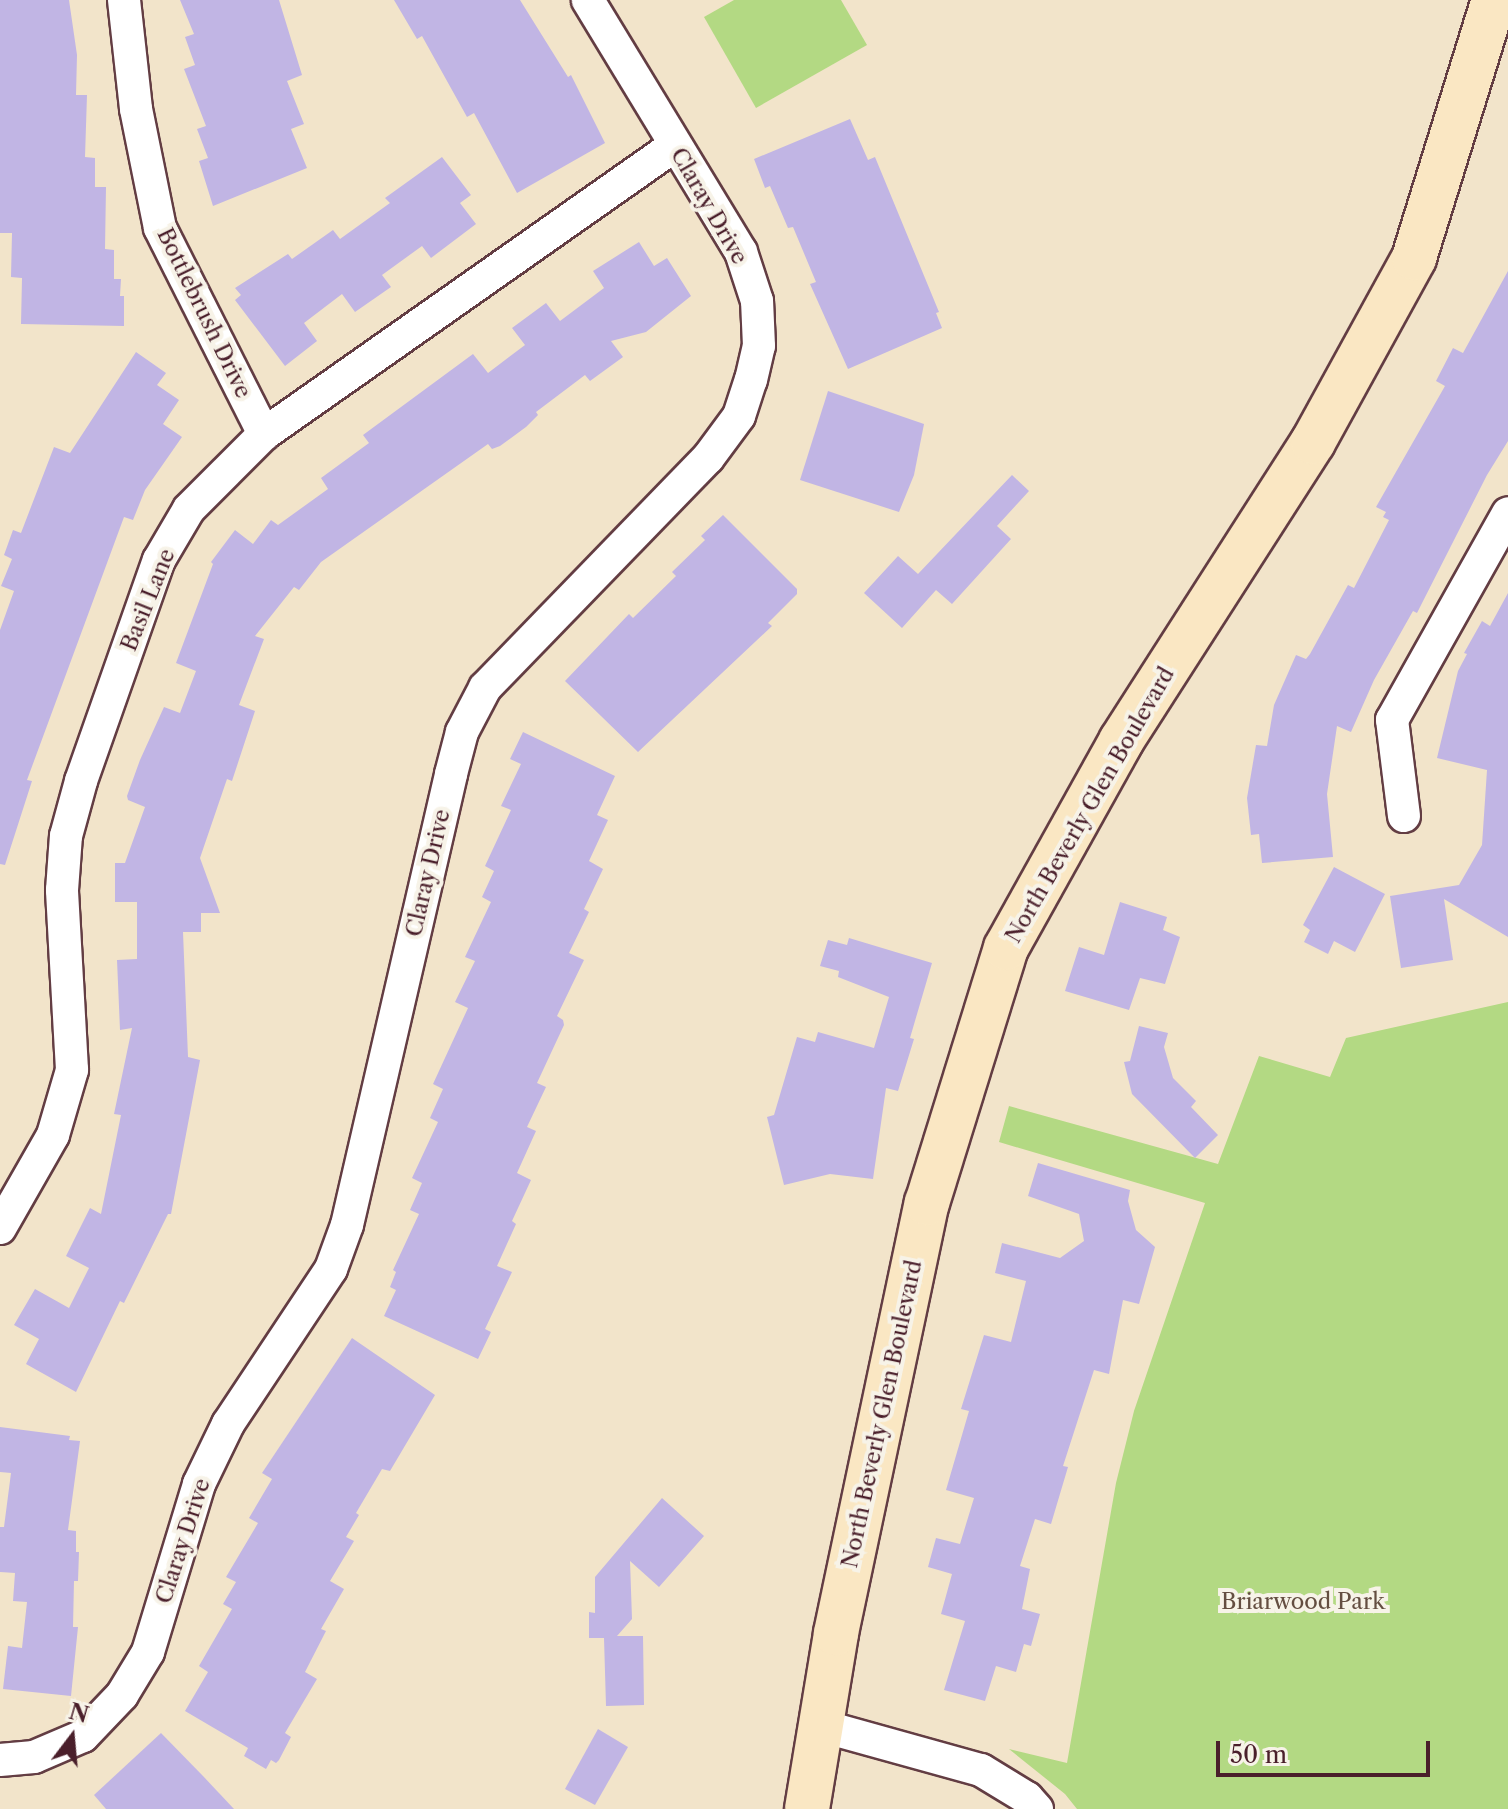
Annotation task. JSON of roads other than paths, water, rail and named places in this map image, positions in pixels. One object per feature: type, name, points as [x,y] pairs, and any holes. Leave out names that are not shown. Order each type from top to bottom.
[{"type":"main road","name":"North Beverly Glen Boulevard","points":[[807,1809],[836,1633],[927,1203],[1006,948],[1121,741],[1313,442],[1414,258],[1494,0]]},
{"type":"street","name":"Bottlebrush Drive","points":[[124,0],[136,109],[160,228],[264,434]]},
{"type":"street","name":"Claray Drive","points":[[0,1760],[34,1757],[83,1736],[122,1695],[148,1652],[199,1484],[228,1424],[331,1269],[347,1225],[462,732],[485,688],[708,458],[739,416],[759,346],[757,301],[741,252],[588,0]]},
{"type":"street","name":"Basil Lane","points":[[0,1228],[53,1135],[72,1070],[62,890],[66,836],[81,781],[159,560],[189,509],[264,434],[674,146]]},
{"type":"street","points":[[1404,816],[1392,720],[1508,513]]},
{"type":"street","points":[[822,1726],[981,1770],[1027,1798],[1037,1809]]},
{"type":"park label","name":"Briarwood Park","points":[[1303,1602]]}]
